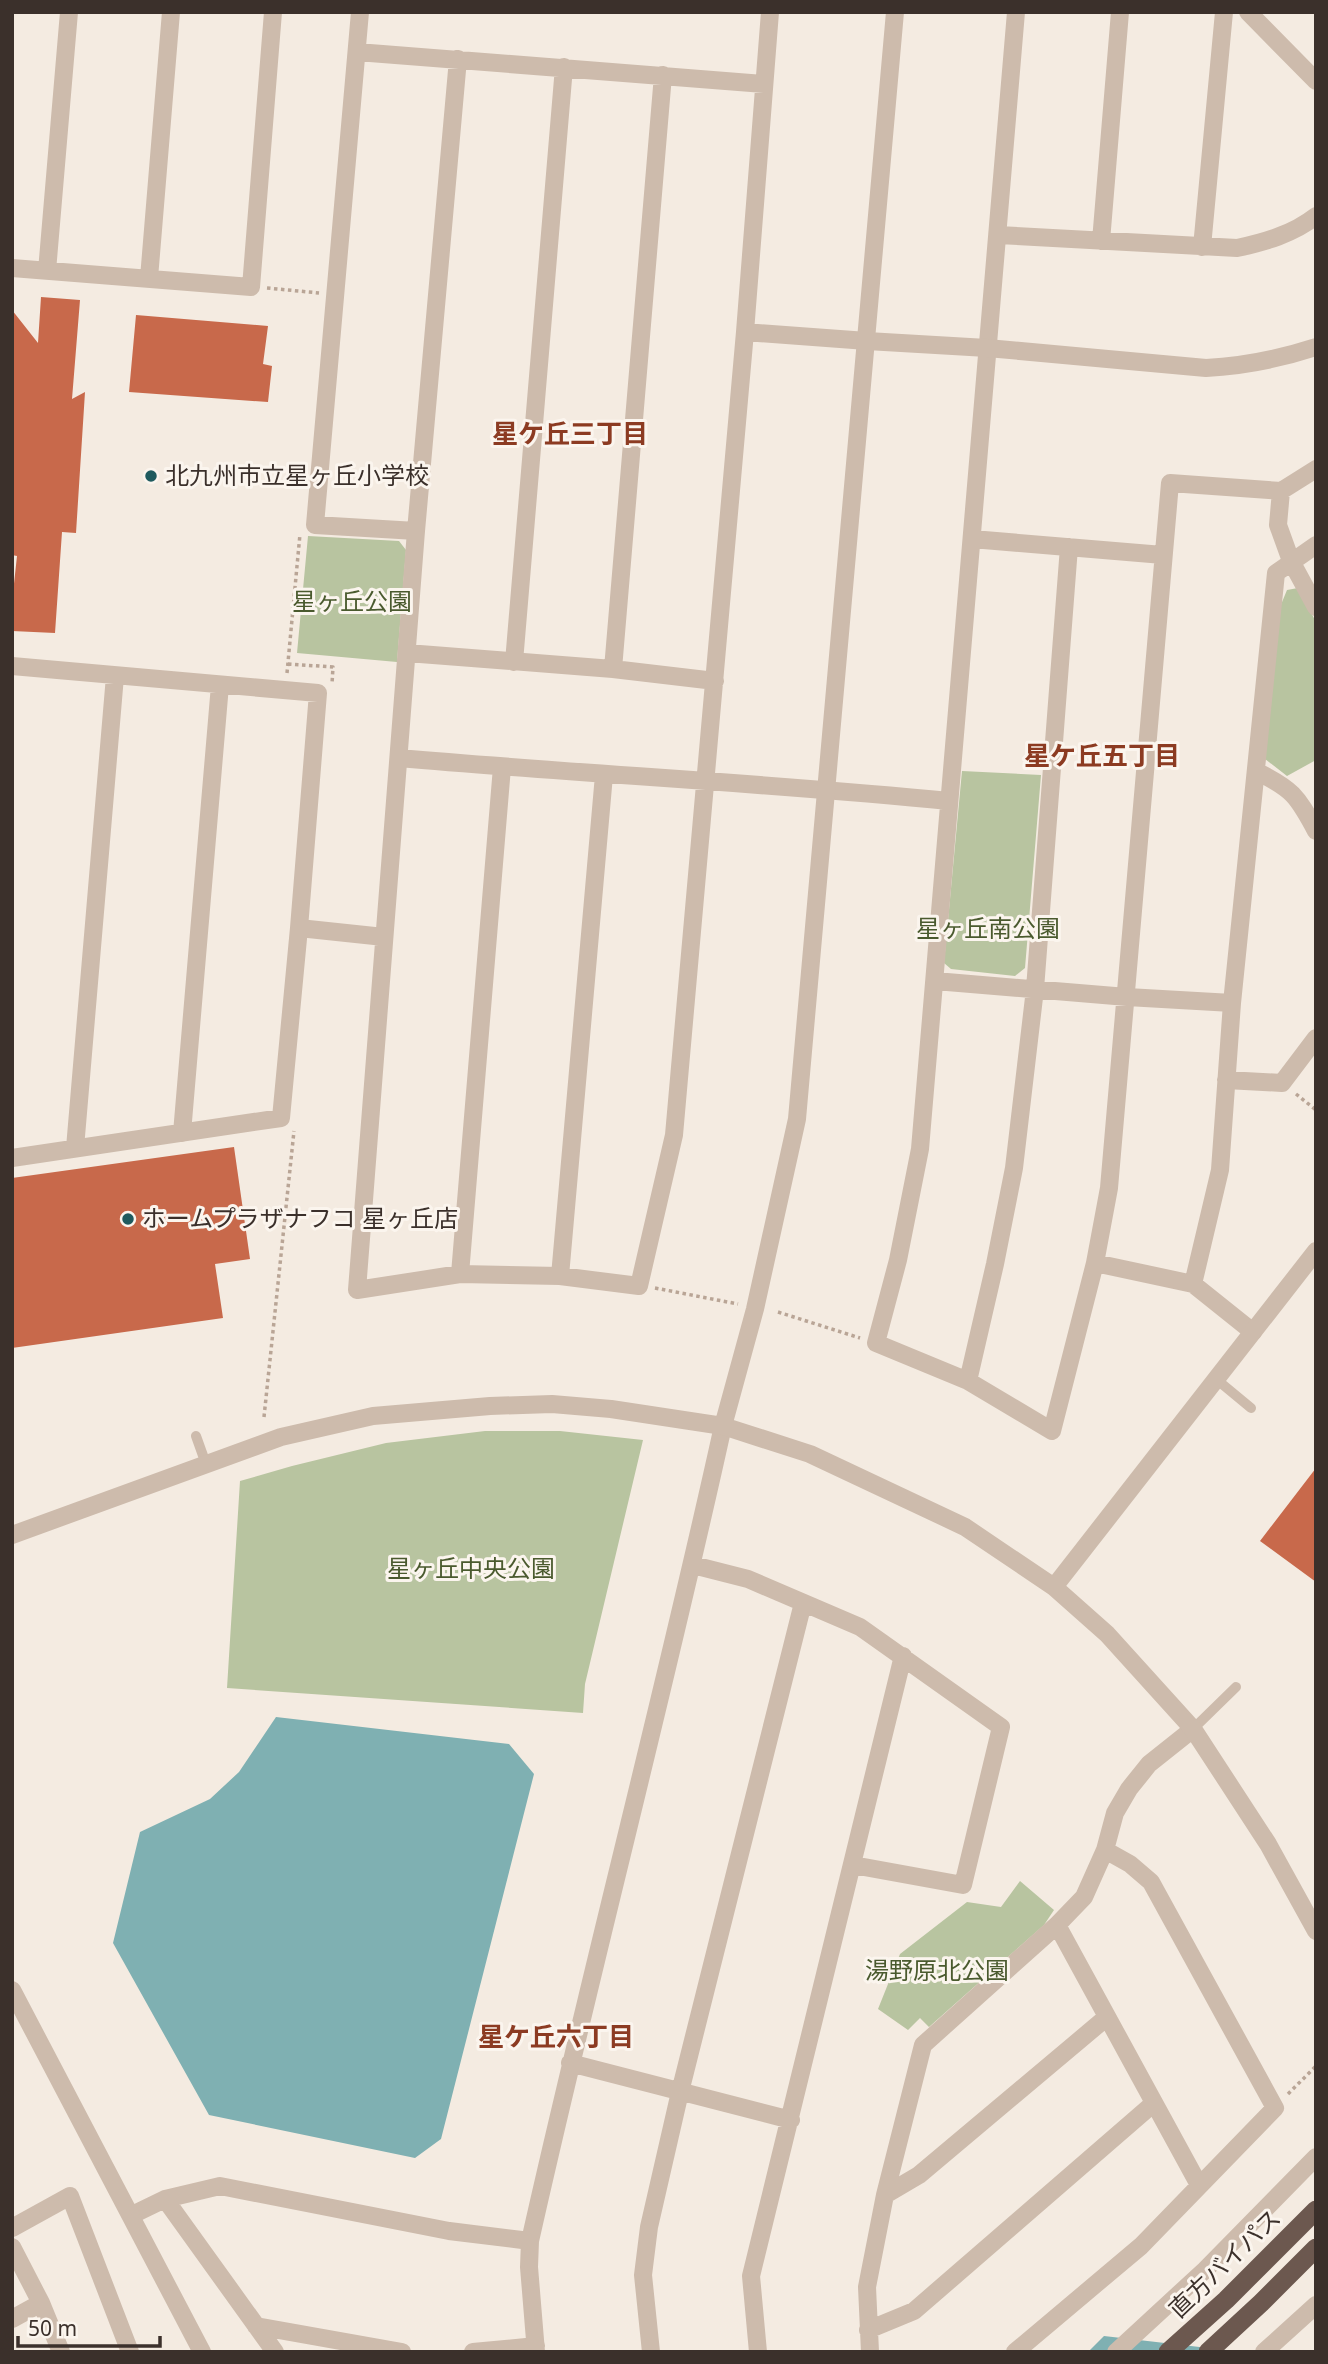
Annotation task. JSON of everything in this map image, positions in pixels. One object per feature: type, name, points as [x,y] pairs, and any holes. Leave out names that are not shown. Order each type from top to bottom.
[{"type":"highway","name":"直方バイパス","points":[[1168,2352],[1226,2300],[1316,2210]]},
{"type":"highway","points":[[1208,2352],[1262,2303],[1316,2248]]},
{"type":"street","points":[[47,271],[69,12]]},
{"type":"street","points":[[149,278],[171,12]]},
{"type":"street","points":[[12,268],[251,287],[273,12]]},
{"type":"street","points":[[360,12],[315,525],[416,531]]},
{"type":"street","points":[[458,59],[416,531],[357,1290],[460,1274],[560,1276],[639,1286],[674,1135],[746,332],[770,12]]},
{"type":"street","points":[[473,2352],[536,2349],[529,2267],[530,2241],[570,2063],[693,1565],[723,1426],[755,1309],[797,1119],[895,12]]},
{"type":"street","points":[[1016,12],[920,1149],[898,1260],[876,1343],[968,1381],[1052,1430],[1095,1263],[1110,1188],[1170,483],[1281,491],[1316,469]]},
{"type":"street","points":[[1101,241],[1120,12]]},
{"type":"street","points":[[1202,247],[1224,12]]},
{"type":"street","points":[[1248,12],[1316,81]]},
{"type":"street","points":[[357,52],[764,84]]},
{"type":"street","points":[[514,662],[564,67]]},
{"type":"street","points":[[613,669],[663,75]]},
{"type":"street","points":[[998,235],[1237,248],[1285,234],[1316,216]]},
{"type":"street","points":[[746,332],[987,348],[1206,368],[1242,366],[1281,359],[1316,347]]},
{"type":"street","points":[[1281,491],[1278,525],[1291,561],[1316,607]]},
{"type":"street","points":[[972,540],[1163,555]]},
{"type":"street","points":[[1193,1284],[1220,1170],[1232,1003],[1276,572],[1316,545]]},
{"type":"street","points":[[968,1381],[1014,1167],[1035,989],[1069,547]]},
{"type":"street","points":[[407,653],[613,669],[715,681]]},
{"type":"street","points":[[12,666],[318,693],[281,1118],[12,1158]]},
{"type":"street","points":[[75,1149],[115,676]]},
{"type":"street","points":[[182,1133],[220,685]]},
{"type":"street","points":[[398,758],[949,801]]},
{"type":"street","points":[[460,1274],[502,767]]},
{"type":"street","points":[[1256,771],[1284,785],[1301,803],[1316,831]]},
{"type":"street","points":[[560,1276],[604,775]]},
{"type":"street","points":[[299,928],[384,937]]},
{"type":"street","points":[[935,981],[1232,1003]]},
{"type":"street","points":[[1226,1080],[1282,1083],[1316,1038]]},
{"type":"street","points":[[1054,1587],[1316,1251]]},
{"type":"street","points":[[1095,1263],[1193,1284],[1253,1332]]},
{"type":"street","points":[[12,1535],[281,1437],[373,1416],[490,1406],[552,1404],[611,1409],[723,1426],[810,1454],[965,1527],[1054,1587],[1107,1634],[1193,1729],[1268,1844],[1316,1931]]},
{"type":"street","points":[[693,1565],[748,1579],[860,1628],[1001,1727],[963,1885],[853,1865]]},
{"type":"street","points":[[651,2352],[643,2275],[649,2227],[680,2091],[803,1603]]},
{"type":"street","points":[[758,2352],[751,2276],[903,1656]]},
{"type":"street","points":[[870,2352],[867,2287],[885,2195],[923,2045],[1084,1897],[1105,1850],[1115,1813],[1129,1788],[1149,1764],[1193,1729]]},
{"type":"street","points":[[1015,2352],[1141,2246],[1275,2108],[1152,1882],[1130,1864],[1105,1850]]},
{"type":"street","points":[[1056,1925],[1199,2185]]},
{"type":"street","points":[[12,1990],[202,2352]]},
{"type":"street","points":[[885,2195],[919,2175],[1107,2017]]},
{"type":"street","points":[[570,2063],[790,2120]]},
{"type":"street","points":[[868,2330],[914,2311],[1154,2103]]},
{"type":"street","points":[[1116,2352],[1205,2270],[1316,2157]]},
{"type":"street","points":[[132,2215],[165,2199],[220,2186],[449,2231],[530,2241]]},
{"type":"street","points":[[12,2228],[70,2196],[130,2352]]},
{"type":"street","points":[[165,2199],[275,2352]]},
{"type":"street","points":[[12,2247],[41,2303],[61,2352]]},
{"type":"street","points":[[12,2319],[41,2303]]},
{"type":"street","points":[[1264,2352],[1316,2305]]},
{"type":"street","points":[[256,2326],[402,2352]]},
{"type":"lane","points":[[1216,1379],[1251,1408]]},
{"type":"lane","points":[[196,1436],[206,1464]]},
{"type":"lane","points":[[1193,1729],[1236,1687]]},
{"type":"path","points":[[251,287],[321,293]]},
{"type":"path","points":[[1282,1083],[1316,1111]]},
{"type":"path","points":[[639,1286],[738,1304]]},
{"type":"path","points":[[778,1312],[876,1343]]},
{"type":"path","points":[[1275,2108],[1316,2066]]},
{"type":"green space","name":"星ヶ丘公園","points":[[308,536],[399,541],[406,550],[397,662],[297,653]]},
{"type":"green space","points":[[1298,588],[1316,622],[1316,760],[1287,776],[1265,759],[1280,607],[1287,590]]},
{"type":"green space","name":"星ヶ丘南公園","points":[[962,771],[1041,775],[1025,968],[1015,976],[951,969],[944,963]]},
{"type":"green space","name":"星ヶ丘中央公園","points":[[485,1431],[560,1431],[643,1440],[585,1684],[583,1713],[227,1688],[240,1481],[386,1443]]},
{"type":"green space","name":"湯野原北公園","points":[[1020,1881],[1054,1910],[1044,1925],[929,2027],[920,2018],[908,2030],[878,2009],[900,1954],[967,1902],[1001,1907]]},
{"type":"water","points":[[276,1717],[509,1744],[534,1774],[441,2139],[415,2158],[209,2115],[113,1943],[140,1832],[210,1799],[239,1772]]},
{"type":"water","points":[[1104,2336],[1243,2352],[1088,2352]]},
{"type":"building","points":[[41,297],[80,300],[72,399],[85,392],[76,533],[62,532],[55,633],[12,631],[17,556],[12,555],[12,310],[38,343]]},
{"type":"building","points":[[136,315],[268,326],[263,364],[272,366],[268,402],[129,392]]},
{"type":"building","name":"ホームプラザナフコ 星ヶ丘店","points":[[234,1147],[250,1259],[215,1264],[223,1318],[12,1348],[12,1178]]},
{"type":"building","points":[[1316,1468],[1316,1582],[1260,1541]]},
{"type":"place","name":"北九州市立星ヶ丘小学校","points":[[151,476]]},
{"type":"place","name":"ホームプラザナフコ 星ヶ丘店","points":[[128,1219]]},
{"type":"district","name":"星ケ丘三丁目","points":[[570,434]]},
{"type":"district","name":"星ケ丘五丁目","points":[[1102,756]]},
{"type":"district","name":"星ケ丘六丁目","points":[[556,2037]]}]
